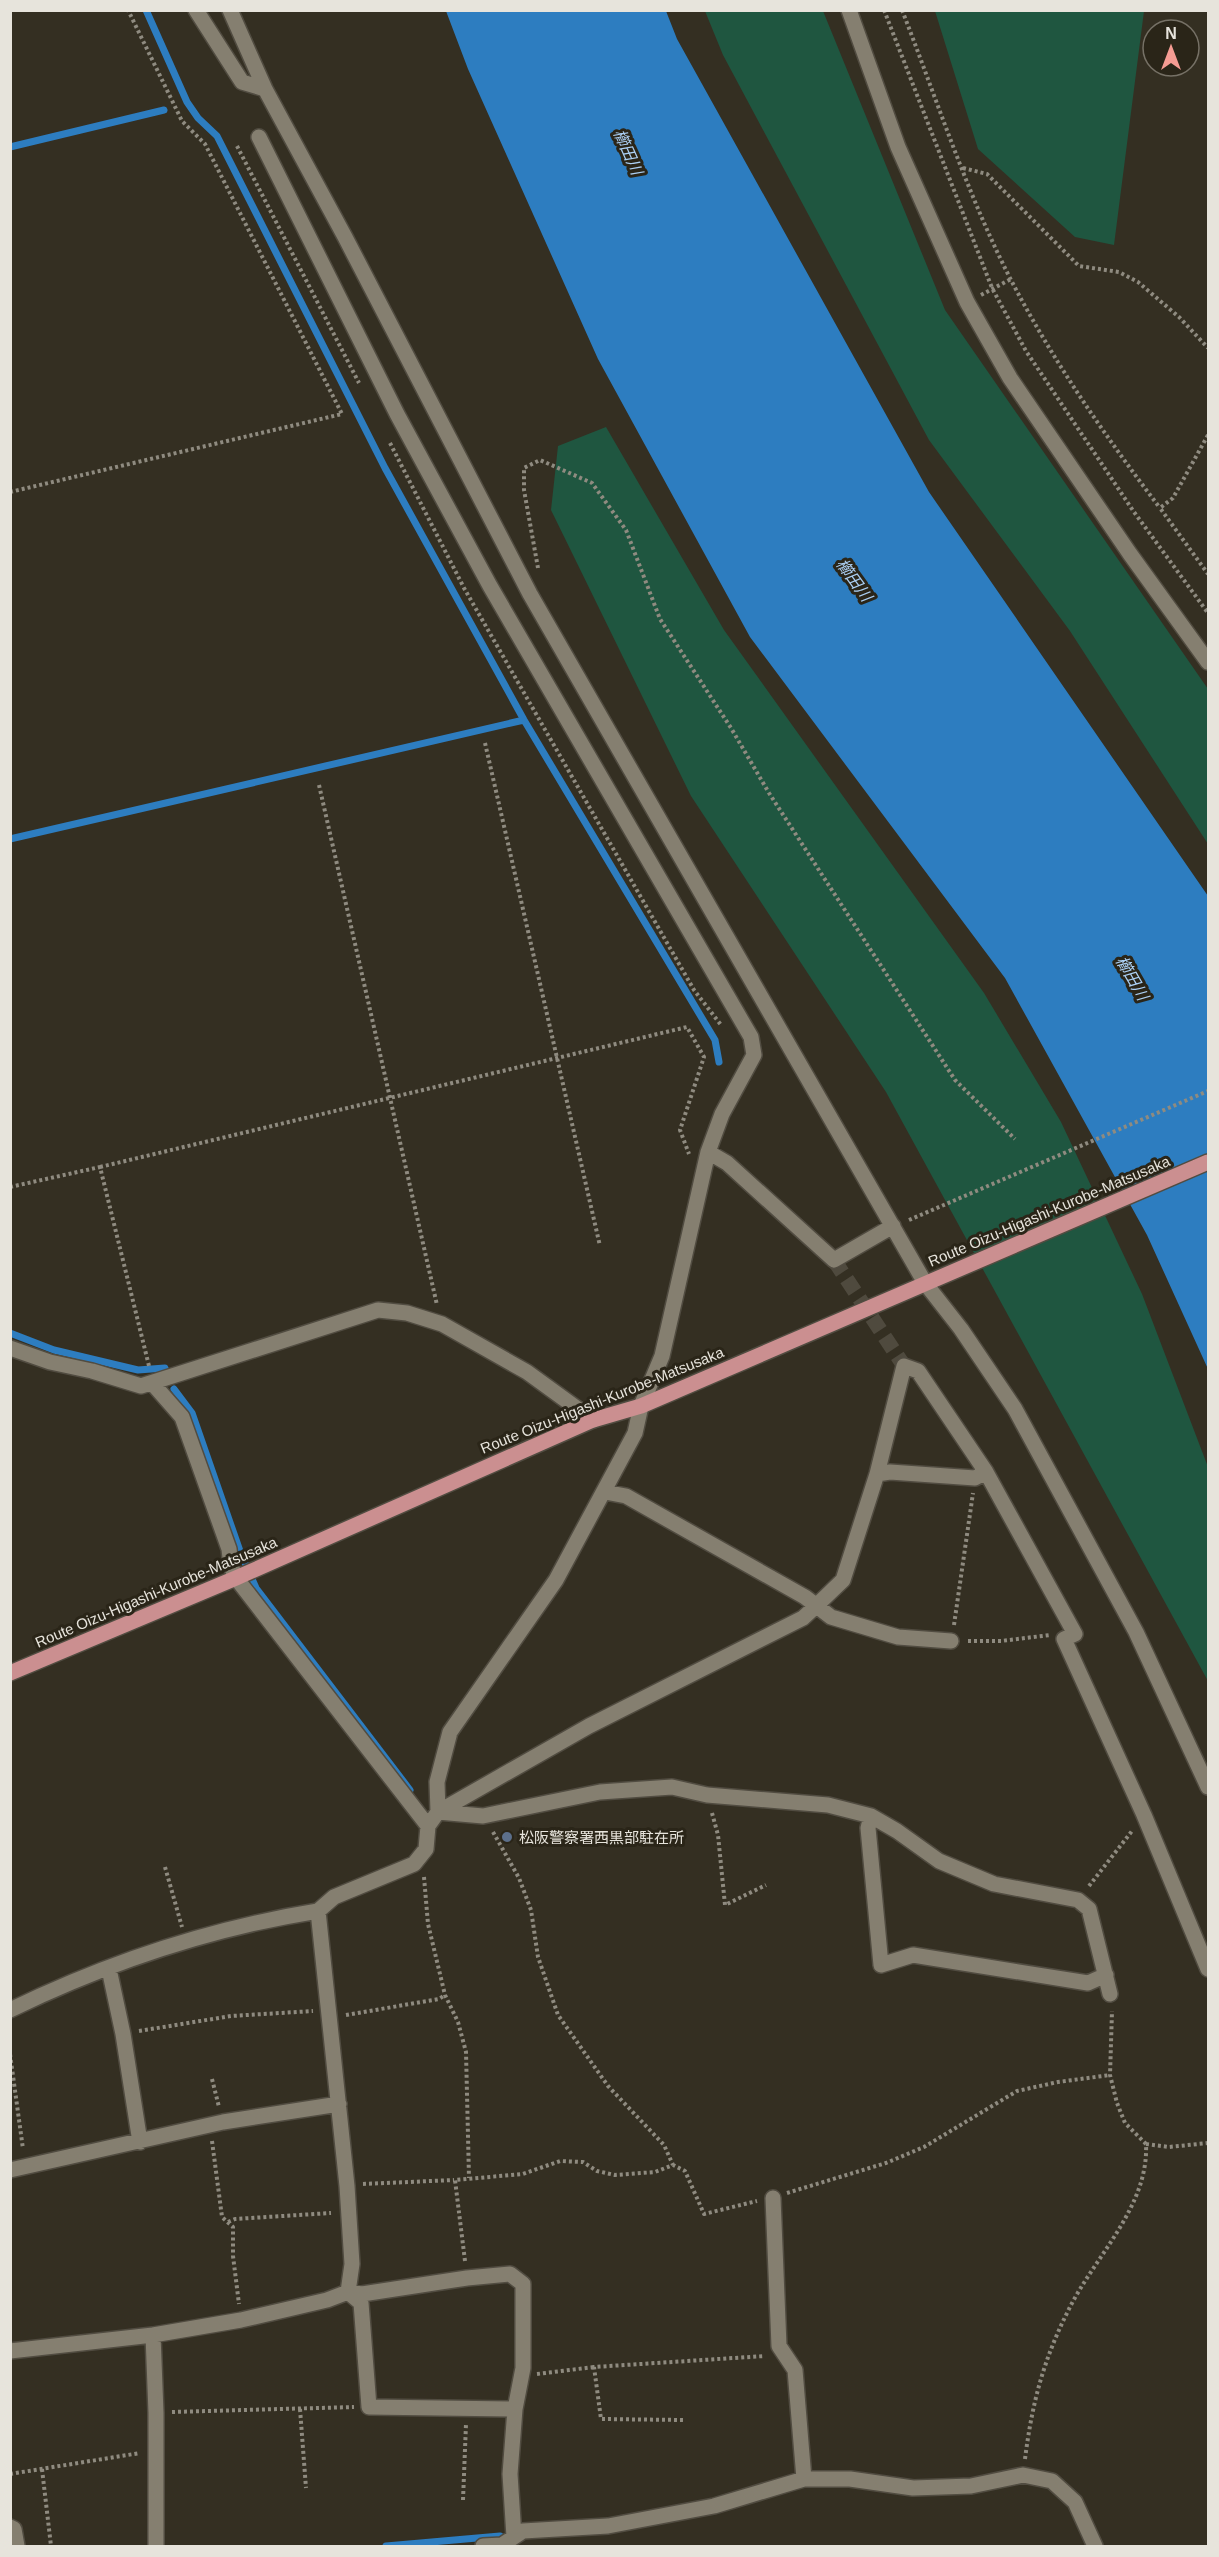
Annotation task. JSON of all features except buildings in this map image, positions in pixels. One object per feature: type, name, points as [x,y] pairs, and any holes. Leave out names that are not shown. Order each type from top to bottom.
[{"type":"main road","name":"Route Oizu-Higashi-Kurobe-Matsusaka","points":[[10,1673],[245,1574],[593,1420],[641,1406],[1209,1162]]},
{"type":"street","points":[[196,10],[242,82],[265,89]]},
{"type":"street","points":[[230,10],[265,89],[345,237],[530,594],[773,1021],[961,1329],[1015,1409],[1136,1632],[1209,1787]]},
{"type":"street","points":[[849,10],[898,147],[967,302],[1010,378],[1130,554],[1209,662]]},
{"type":"street","points":[[259,137],[397,414],[490,586],[751,1037],[754,1055],[722,1114],[708,1152],[662,1356],[641,1406],[635,1433],[556,1580],[450,1732],[437,1782],[438,1812]]},
{"type":"street","points":[[708,1152],[727,1163],[834,1260],[899,1224]]},
{"type":"street","points":[[10,1348],[50,1362],[92,1371],[141,1386],[378,1310],[407,1313],[442,1324],[526,1372],[593,1420]]},
{"type":"street","points":[[10,2010],[82,1977],[182,1942],[318,1911],[334,1897],[414,1864],[426,1849],[428,1826],[438,1812],[589,1726],[803,1617],[843,1580],[877,1474],[904,1366],[918,1371],[1075,1634],[1064,1640],[1144,1815],[1209,1969]]},
{"type":"street","points":[[153,1384],[182,1417],[229,1549],[231,1566],[245,1574],[428,1826]]},
{"type":"street","points":[[877,1474],[890,1472],[981,1474]]},
{"type":"street","points":[[605,1492],[626,1496],[805,1597],[831,1617],[898,1637],[951,1641]]},
{"type":"street","points":[[438,1812],[483,1816],[600,1791],[672,1787],[707,1795],[828,1805],[871,1816],[897,1831],[939,1861],[994,1884],[1078,1900],[1089,1909],[1110,1994]]},
{"type":"street","points":[[871,1816],[868,1828],[880,1965],[913,1955],[1088,1983],[1106,1976]]},
{"type":"street","points":[[318,1911],[348,2186],[352,2264],[348,2292]]},
{"type":"street","points":[[109,1969],[123,2034],[140,2142]]},
{"type":"street","points":[[18,2169],[216,2123],[339,2104]]},
{"type":"street","points":[[773,2198],[779,2346],[795,2370],[804,2479]]},
{"type":"street","points":[[10,2351],[153,2335],[241,2320],[327,2300],[348,2292],[362,2294],[510,2274],[523,2284],[523,2368],[515,2409],[510,2474],[514,2537]]},
{"type":"street","points":[[348,2292],[361,2302],[369,2407],[515,2409]]},
{"type":"street","points":[[153,2335],[156,2413],[156,2547]]},
{"type":"street","points":[[483,2547],[502,2545],[523,2531],[608,2526],[714,2506],[804,2479],[850,2479],[913,2488],[970,2486],[1023,2475],[1052,2481],[1075,2502],[1095,2547]]},
{"type":"street","points":[[10,2527],[14,2529],[17,2547]]},
{"type":"path","points":[[10,492],[342,414],[205,144],[182,121],[128,10]]},
{"type":"path","points":[[884,10],[992,288],[1026,351],[1134,512],[1209,613]]},
{"type":"path","points":[[902,10],[963,168],[1011,279],[1067,377],[1122,458],[1209,574]]},
{"type":"path","points":[[963,168],[987,174],[1079,266],[1119,272],[1138,282],[1179,317],[1209,348]]},
{"type":"path","points":[[967,302],[1011,279]]},
{"type":"path","points":[[1160,508],[1173,498],[1209,435]]},
{"type":"path","points":[[530,594],[540,582],[524,490],[524,468],[540,460],[592,483],[626,530],[660,619],[731,728],[769,793],[955,1080],[1015,1139]]},
{"type":"path","points":[[485,743],[600,1246]]},
{"type":"path","points":[[319,785],[442,1324]]},
{"type":"path","points":[[10,1187],[687,1027],[704,1057],[680,1130],[700,1186]]},
{"type":"path","points":[[899,1224],[1209,1091]]},
{"type":"path","points":[[100,1167],[147,1360]]},
{"type":"path","points":[[981,1474],[951,1641],[1001,1641],[1052,1634],[1064,1640]]},
{"type":"path","points":[[707,1795],[718,1835],[725,1905],[766,1885]]},
{"type":"path","points":[[1083,1904],[1089,1886],[1144,1815]]},
{"type":"path","points":[[483,1816],[523,1888],[531,1910],[538,1957],[558,2015],[608,2086],[664,2145],[673,2165],[685,2171],[704,2214],[773,2198],[886,2163],[924,2147],[1017,2091],[1058,2082],[1110,2075]]},
{"type":"path","points":[[426,1849],[423,1867],[428,1924],[445,1995],[458,2022],[466,2052],[468,2178]]},
{"type":"path","points":[[165,1867],[182,1921],[182,1942]]},
{"type":"path","points":[[1110,1994],[1112,2018],[1110,2075],[1125,2123],[1146,2144],[1169,2147],[1209,2143]]},
{"type":"path","points":[[123,2034],[231,2016],[329,2014],[439,1999],[445,1995]]},
{"type":"path","points":[[10,2054],[18,2169]]},
{"type":"path","points":[[212,2079],[222,2217],[233,2227],[233,2256],[241,2320]]},
{"type":"path","points":[[1023,2475],[1029,2422],[1044,2365],[1068,2309],[1132,2205],[1147,2164],[1146,2144]]},
{"type":"path","points":[[348,2186],[523,2174],[560,2161],[583,2162],[597,2171],[615,2175],[655,2172],[673,2165]]},
{"type":"path","points":[[455,2180],[467,2278]]},
{"type":"path","points":[[228,2222],[235,2218],[349,2212]]},
{"type":"path","points":[[523,2368],[535,2374],[594,2367],[774,2355],[779,2346]]},
{"type":"path","points":[[594,2367],[601,2419],[683,2420]]},
{"type":"path","points":[[156,2413],[369,2407]]},
{"type":"path","points":[[463,2500],[467,2408]]},
{"type":"path","points":[[300,2409],[306,2487]]},
{"type":"path","points":[[10,2474],[156,2450]]},
{"type":"path","points":[[42,2469],[51,2547]]},
{"type":"green space","points":[[705,11],[823,11],[945,310],[1208,689],[1208,844],[1070,631],[929,440],[723,55]]},
{"type":"green space","points":[[935,11],[1144,11],[1143,18],[1141,18],[1141,34],[1114,245],[1075,237],[978,149]]},
{"type":"green space","points":[[606,427],[724,630],[984,993],[1061,1122],[1142,1294],[1208,1467],[1208,1681],[886,1092],[691,796],[551,510],[558,446]]},
{"type":"water","name":"櫛田川","points":[[446,11],[666,11],[677,39],[929,492],[1208,896],[1208,1369],[1147,1235],[1005,978],[750,637],[598,359],[468,69]]},
{"type":"waterway","points":[[146,10],[187,102],[198,118],[217,136],[385,468],[524,720],[715,1040],[719,1062]]},
{"type":"waterway","points":[[10,147],[164,110]]},
{"type":"waterway","points":[[10,839],[524,720]]},
{"type":"waterway","points":[[10,1333],[54,1350],[138,1370],[165,1368],[166,1371]]},
{"type":"waterway","points":[[174,1389],[192,1413],[241,1554],[256,1588],[410,1790]]},
{"type":"waterway","points":[[386,2546],[500,2536]]},
{"type":"tunnel","points":[[834,1260],[904,1366]]},
{"type":"place","name":"松阪警察署西黒部駐在所","points":[[507,1837]]}]
